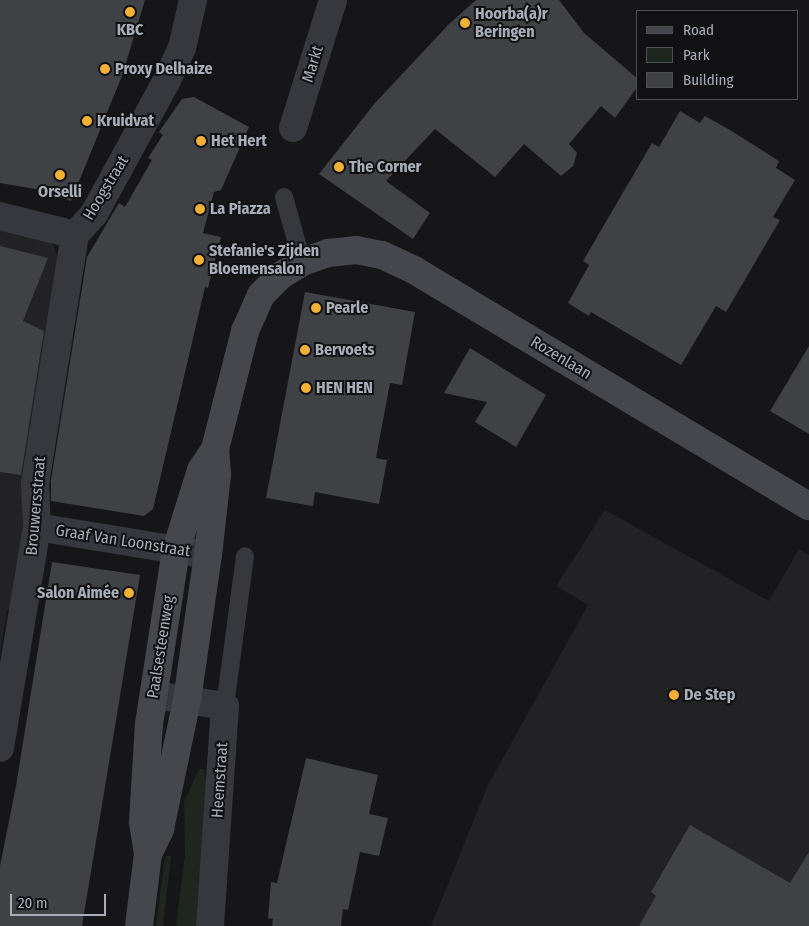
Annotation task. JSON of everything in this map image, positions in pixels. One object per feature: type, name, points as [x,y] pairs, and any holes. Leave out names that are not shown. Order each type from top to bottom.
[{"type":"street","name":"Hoogstraat","points":[[0,216],[75,235],[94,214],[182,48],[193,0]]},
{"type":"street","name":"Markt","points":[[294,128],[333,0]]},
{"type":"street","name":"Brouwersstraat","points":[[0,748],[37,527],[35,484],[75,235]]},
{"type":"street","name":"Rozenlaan","points":[[302,262],[341,250],[374,253],[398,262],[809,506]]},
{"type":"street","name":"Paalsesteenweg","points":[[139,926],[148,854],[143,821],[154,695],[176,550],[201,470],[215,449],[251,315],[270,285],[302,262]]},
{"type":"street","name":"Paalsesteenweg","points":[[148,854],[160,829],[188,700],[217,475],[215,449]]},
{"type":"street","name":"Graaf Van Loonstraat","points":[[37,527],[208,555]]},
{"type":"street","points":[[154,695],[225,706]]},
{"type":"street","name":"Heemstraat","points":[[210,926],[225,706]]},
{"type":"lane","points":[[284,197],[302,262]]},
{"type":"lane","points":[[225,706],[245,556]]},
{"type":"shaded area","points":[[0,227],[52,242],[59,260],[25,482],[22,512],[24,554],[16,611],[7,610],[0,654]]},
{"type":"shaded area","name":"De Step","points":[[605,510],[769,601],[799,549],[809,555],[809,926],[431,926],[488,785],[588,605],[556,586]]},
{"type":"green space","points":[[199,769],[204,769],[207,782],[196,926],[176,926],[185,854],[184,802]]},
{"type":"green space","points":[[165,856],[171,856],[163,926],[156,926]]},
{"type":"building","points":[[0,0],[145,0],[122,76],[71,201],[41,190],[0,183]]},
{"type":"building","points":[[476,0],[559,0],[584,33],[636,77],[636,89],[615,118],[601,106],[569,144],[577,153],[573,166],[561,176],[524,144],[495,177],[435,129],[386,181],[430,213],[413,239],[319,174],[375,103],[449,24]]},
{"type":"building","points":[[194,97],[249,127],[221,190],[214,192],[203,233],[221,237],[208,288],[205,287],[153,509],[144,516],[51,501],[51,480],[87,257],[119,203],[125,207],[152,160],[148,158],[163,135],[159,132],[182,99]]},
{"type":"building","points":[[680,111],[700,123],[705,116],[730,130],[779,161],[776,168],[795,180],[773,217],[780,220],[726,312],[716,306],[681,365],[591,312],[589,316],[568,303],[589,265],[583,261],[652,143],[659,147]]},
{"type":"building","points":[[0,246],[48,258],[23,321],[44,331],[21,475],[0,472]]},
{"type":"building","points":[[305,292],[415,312],[402,385],[390,383],[376,458],[387,460],[379,504],[315,492],[313,506],[266,498]]},
{"type":"building","points":[[809,346],[809,434],[770,411]]},
{"type":"building","points":[[470,348],[546,395],[516,447],[475,422],[487,402],[444,393]]},
{"type":"building","points":[[52,562],[140,575],[82,926],[0,926],[0,866],[16,786]]},
{"type":"building","points":[[306,758],[378,775],[369,814],[388,818],[379,856],[360,852],[348,910],[343,909],[341,926],[272,926],[273,919],[268,918],[271,882],[277,883]]},
{"type":"building","points":[[690,825],[790,883],[809,852],[809,926],[639,926],[656,896],[651,892]]},
{"type":"place","name":"KBC","points":[[130,12]]},
{"type":"place","name":"Hoorba(a)r Beringen","points":[[465,23]]},
{"type":"place","name":"Proxy Delhaize","points":[[105,69]]},
{"type":"place","name":"Kruidvat","points":[[87,121]]},
{"type":"place","name":"Het Hert","points":[[201,141]]},
{"type":"place","name":"The Corner","points":[[339,167]]},
{"type":"place","name":"Orselli","points":[[60,175]]},
{"type":"place","name":"La Piazza","points":[[200,209]]},
{"type":"place","name":"Stefanie's Zijden Bloemensalon","points":[[199,260]]},
{"type":"place","name":"Pearle","points":[[316,308]]},
{"type":"place","name":"Bervoets","points":[[305,350]]},
{"type":"place","name":"HEN HEN","points":[[306,388]]},
{"type":"place","name":"Salon Aimée","points":[[129,593]]},
{"type":"place","name":"De Step","points":[[674,695]]}]
